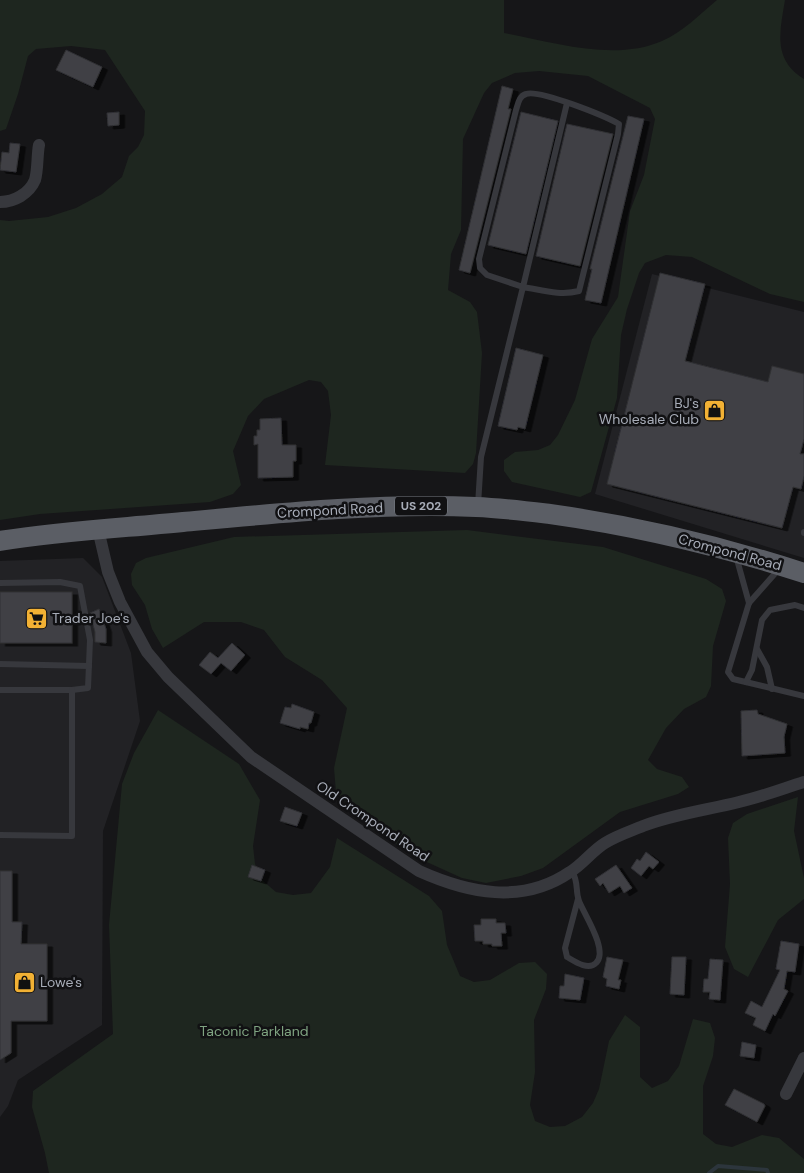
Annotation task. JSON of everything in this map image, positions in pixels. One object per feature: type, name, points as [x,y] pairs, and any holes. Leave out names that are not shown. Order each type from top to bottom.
[{"type":"highway","name":"Crompond Road","points":[[6,542],[45,534],[323,509],[478,507],[517,510],[648,531],[734,552],[804,573]]},
{"type":"street","points":[[0,202],[16,200],[28,190],[35,180],[39,144]]},
{"type":"street","name":"Old Crompond Road","points":[[98,529],[108,572],[124,610],[147,652],[168,676],[251,757],[419,871],[445,883],[470,890],[491,893],[522,892],[550,884],[572,871],[605,843],[644,826],[740,802],[804,782]]},
{"type":"street","points":[[786,1094],[804,1058]]},
{"type":"lane","points":[[527,93],[539,93],[609,118],[619,124],[579,291],[569,294],[523,287],[487,275],[480,268],[479,260],[516,110],[521,97],[527,93]]},
{"type":"lane","points":[[478,507],[481,457],[567,103]]},
{"type":"lane","points":[[734,552],[749,603]]},
{"type":"lane","points":[[782,566],[749,603],[728,672],[733,679],[804,696]]},
{"type":"lane","points":[[0,583],[60,582],[80,586],[90,640],[88,688],[72,690],[0,690]]},
{"type":"lane","points":[[746,682],[752,670],[762,620],[770,610],[795,605],[804,608]]},
{"type":"lane","points":[[757,649],[767,667],[772,689]]},
{"type":"lane","points":[[0,664],[89,666]]},
{"type":"lane","points":[[0,835],[72,836],[72,690]]},
{"type":"lane","points":[[572,871],[577,880],[578,899],[565,948],[567,957],[579,964],[589,966],[596,963],[599,956],[598,944],[578,899]]},
{"type":"shaded area","name":"BJ's Wholesale Club","points":[[652,274],[804,312],[804,558],[595,494]]},
{"type":"shaded area","points":[[83,558],[102,577],[131,653],[140,721],[103,831],[102,1025],[18,1080],[8,1106],[0,1117],[0,561]]},
{"type":"green space","points":[[0,0],[504,0],[504,33],[583,48],[624,50],[643,47],[670,37],[684,28],[717,0],[785,0],[780,33],[783,53],[787,63],[804,79],[804,302],[770,294],[692,257],[666,255],[645,263],[639,273],[627,309],[621,335],[617,398],[591,492],[580,497],[512,482],[504,471],[504,460],[515,452],[538,450],[550,445],[558,435],[575,400],[592,339],[618,297],[630,211],[644,175],[655,119],[650,108],[588,76],[539,71],[515,73],[492,83],[484,93],[463,139],[461,230],[451,254],[448,290],[470,302],[477,312],[482,353],[476,453],[473,464],[465,473],[325,465],[331,415],[328,391],[321,382],[309,380],[264,399],[248,416],[233,451],[241,485],[233,494],[210,502],[40,514],[0,520],[0,220],[9,221],[48,217],[76,208],[102,194],[122,177],[129,156],[138,147],[144,135],[145,111],[105,50],[71,46],[36,49],[28,56],[6,129],[0,131]]},
{"type":"green space","points":[[467,530],[603,547],[706,579],[722,589],[726,601],[713,646],[711,686],[706,697],[684,709],[666,728],[648,760],[657,769],[682,777],[689,787],[678,794],[620,812],[543,868],[521,876],[486,883],[462,878],[418,858],[369,827],[336,792],[334,768],[347,708],[322,680],[285,657],[264,630],[241,622],[204,622],[163,648],[152,629],[145,605],[132,585],[131,574],[136,563],[146,558],[234,537]]},
{"type":"green space","name":"Taconic Parkland","points":[[158,710],[239,764],[260,800],[253,846],[255,864],[263,881],[276,892],[293,895],[311,893],[330,867],[337,838],[429,896],[442,911],[447,945],[460,976],[474,982],[490,980],[519,963],[535,962],[547,974],[546,989],[534,1020],[535,1072],[530,1105],[535,1121],[550,1127],[565,1126],[582,1117],[593,1103],[599,1089],[609,1041],[625,1015],[640,1027],[640,1077],[652,1088],[668,1081],[679,1066],[693,1019],[710,1023],[715,1038],[713,1056],[703,1086],[703,1134],[716,1144],[732,1147],[762,1135],[779,1138],[804,1159],[804,1173],[49,1173],[32,1107],[33,1091],[113,1034],[109,925],[122,784],[134,753]]},
{"type":"green space","points":[[798,797],[794,831],[804,878],[804,899],[778,920],[748,977],[734,969],[725,947],[730,884],[728,838],[733,823],[747,814]]},
{"type":"building","points":[[66,50],[102,67],[93,87],[56,70]]},
{"type":"building","points":[[502,86],[513,89],[508,109],[511,109],[470,273],[459,270]]},
{"type":"building","points":[[119,112],[119,125],[108,126],[107,113]]},
{"type":"building","points":[[521,112],[558,121],[526,254],[488,245]]},
{"type":"building","points":[[628,116],[644,119],[601,303],[585,300],[592,269],[590,269]]},
{"type":"building","points":[[567,124],[613,134],[580,266],[536,256]]},
{"type":"building","points":[[10,143],[20,144],[16,172],[0,170],[2,152],[9,153]]},
{"type":"building","name":"BJ's Wholesale Club","points":[[660,273],[705,284],[685,361],[768,382],[772,366],[804,374],[804,439],[800,454],[804,454],[804,476],[801,489],[793,487],[782,528],[607,484]]},
{"type":"building","points":[[516,348],[543,355],[525,429],[518,427],[517,430],[498,426]]},
{"type":"building","points":[[281,418],[282,445],[296,445],[293,477],[258,478],[258,444],[254,445],[254,436],[257,436],[257,430],[260,430],[260,419]]},
{"type":"building","name":"Trader Joe's","points":[[0,592],[72,592],[72,643],[0,643]]},
{"type":"building","points":[[99,609],[106,629],[106,643],[95,642],[95,632],[90,613]]},
{"type":"building","points":[[232,643],[245,655],[231,671],[221,663],[211,674],[199,665],[210,652],[218,658]]},
{"type":"building","points":[[292,704],[314,712],[308,729],[300,727],[300,729],[280,723],[285,707],[291,708]]},
{"type":"building","points":[[757,710],[758,714],[787,724],[784,737],[785,753],[742,756],[741,711]]},
{"type":"building","points":[[285,807],[302,813],[297,826],[280,821]]},
{"type":"building","points":[[646,852],[659,862],[653,869],[649,866],[641,876],[631,868],[637,859],[640,861]]},
{"type":"building","points":[[252,865],[265,870],[261,881],[248,877]]},
{"type":"building","points":[[616,865],[632,888],[624,893],[620,886],[609,893],[603,883],[600,886],[595,879]]},
{"type":"building","name":"Lowe's","points":[[0,871],[12,871],[12,922],[22,922],[21,944],[47,944],[47,1021],[11,1021],[11,1053],[0,1060]]},
{"type":"building","points":[[481,919],[496,919],[496,923],[505,923],[506,933],[501,933],[502,946],[492,946],[492,944],[483,944],[483,941],[475,941],[474,925],[481,925]]},
{"type":"building","points":[[781,941],[799,944],[795,972],[787,971],[784,989],[788,991],[775,1016],[773,1014],[765,1031],[753,1025],[756,1018],[745,1013],[751,1001],[762,1007],[780,970],[776,969]]},
{"type":"building","points":[[607,957],[623,960],[618,980],[621,980],[619,989],[606,986],[607,979],[603,977]]},
{"type":"building","points":[[672,957],[686,957],[684,995],[670,994]]},
{"type":"building","points":[[710,959],[723,960],[720,1000],[709,999],[710,992],[703,992],[704,979],[708,979]]},
{"type":"building","points":[[565,974],[584,978],[580,1000],[559,998],[560,986],[564,986]]},
{"type":"building","points":[[742,1042],[756,1045],[754,1058],[740,1056]]},
{"type":"building","points":[[734,1089],[764,1104],[765,1106],[757,1122],[725,1105]]},
{"type":"waterway","points":[[709,1173],[718,1166],[767,1170],[768,1173]]},
{"type":"place","name":"BJ's Wholesale Club","points":[[715,411]]},
{"type":"place","name":"Trader Joe's","points":[[36,618]]},
{"type":"place","name":"Lowe's","points":[[24,982]]}]
